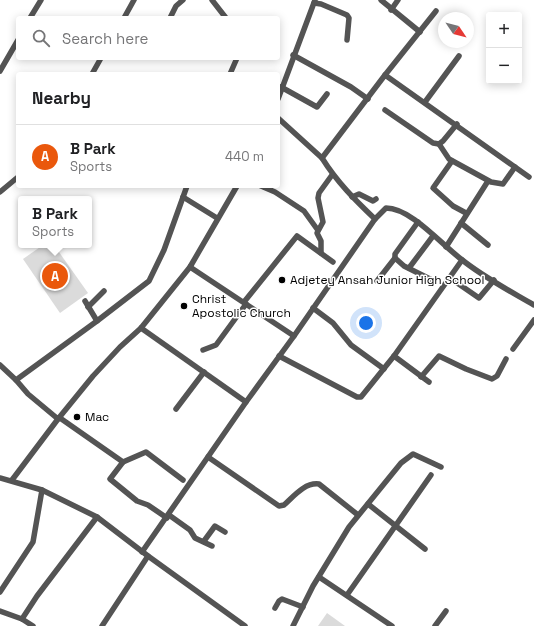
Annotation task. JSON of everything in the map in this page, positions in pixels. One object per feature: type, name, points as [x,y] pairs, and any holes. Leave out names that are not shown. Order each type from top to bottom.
[{"type":"street","points":[[31,16],[40,0]]},
{"type":"street","points":[[125,16],[134,0]]},
{"type":"street","points":[[171,16],[176,6],[183,0]]},
{"type":"street","points":[[212,0],[224,16]]},
{"type":"street","points":[[381,0],[390,10],[420,32]]},
{"type":"street","points":[[390,10],[398,0]]},
{"type":"street","points":[[280,91],[314,2],[348,15],[347,40]]},
{"type":"street","points":[[322,158],[436,11]]},
{"type":"street","points":[[0,71],[16,43]]},
{"type":"street","points":[[293,55],[352,87],[368,99]]},
{"type":"street","points":[[425,102],[459,56]]},
{"type":"street","points":[[93,72],[100,60]]},
{"type":"street","points":[[231,72],[236,60]]},
{"type":"street","points":[[385,75],[529,177]]},
{"type":"street","points":[[281,87],[317,107],[327,94]]},
{"type":"street","points":[[385,110],[433,143],[438,144],[449,159],[488,181],[504,184],[515,167]]},
{"type":"street","points":[[280,120],[322,158],[332,175],[375,219]]},
{"type":"street","points":[[438,144],[443,141],[456,124]]},
{"type":"street","points":[[452,161],[433,188],[466,213]]},
{"type":"street","points":[[317,229],[323,222],[318,198],[319,193],[332,175]]},
{"type":"street","points":[[0,192],[16,179]]},
{"type":"street","points":[[446,247],[466,213],[488,181]]},
{"type":"street","points":[[16,380],[149,281],[164,250],[186,188]]},
{"type":"street","points":[[12,480],[93,376],[120,347],[141,328],[190,267],[236,188]]},
{"type":"street","points":[[266,188],[275,192],[304,211],[317,229],[318,236],[321,241],[321,253]]},
{"type":"street","points":[[352,197],[359,194],[373,201],[376,200]]},
{"type":"street","points":[[183,197],[217,218]]},
{"type":"street","points":[[142,552],[375,219],[384,210],[392,208],[418,222],[462,260],[534,305]]},
{"type":"street","points":[[377,281],[395,258],[395,254],[418,222]]},
{"type":"street","points":[[461,223],[488,245]]},
{"type":"street","points":[[203,350],[216,345],[245,303],[297,236],[333,262]]},
{"type":"street","points":[[409,268],[433,236]]},
{"type":"street","points":[[395,258],[409,268],[432,280]]},
{"type":"street","points":[[279,356],[357,397],[365,393],[394,356],[462,260]]},
{"type":"street","points":[[190,267],[294,336]]},
{"type":"street","points":[[450,278],[478,298],[494,280]]},
{"type":"street","points":[[88,307],[104,292]]},
{"type":"street","points":[[85,302],[97,321]]},
{"type":"street","points":[[313,308],[333,323],[346,340],[384,369]]},
{"type":"street","points":[[513,349],[534,320]]},
{"type":"street","points":[[141,328],[246,402]]},
{"type":"street","points":[[394,356],[428,382]]},
{"type":"street","points":[[421,377],[439,356],[466,370],[492,379],[497,376],[506,359]]},
{"type":"street","points":[[0,365],[28,394],[59,418],[123,462]]},
{"type":"street","points":[[176,409],[204,372]]},
{"type":"street","points":[[183,480],[146,452],[123,462],[110,479],[137,501],[168,516],[190,530],[193,536],[212,546]]},
{"type":"street","points":[[293,626],[319,577],[358,515],[401,463],[413,454],[441,466]]},
{"type":"street","points":[[208,457],[279,506],[284,506],[296,494],[314,483],[318,484],[358,515]]},
{"type":"street","points":[[347,595],[431,475]]},
{"type":"street","points":[[1,480],[12,480],[42,490],[97,518],[245,626]]},
{"type":"street","points":[[0,592],[33,542],[42,490]]},
{"type":"street","points":[[368,504],[425,549]]},
{"type":"street","points":[[22,620],[37,596],[97,518]]},
{"type":"street","points":[[204,541],[215,526],[225,532]]},
{"type":"street","points":[[102,626],[148,556]]},
{"type":"street","points":[[319,577],[392,626]]},
{"type":"street","points":[[275,608],[282,599],[302,607]]},
{"type":"street","points":[[0,611],[33,626]]},
{"type":"street","points":[[435,626],[446,611]]},
{"type":"shaded area","points":[[39,248],[56,248],[88,293],[60,313],[23,259]]},
{"type":"shaded area","points":[[327,613],[345,626],[318,626]]},
{"type":"place","name":"B Park","points":[[55,276]]},
{"type":"place","name":"Adjetey Ansah Junior High School","points":[[282,280]]},
{"type":"place","name":"Christ Apostolic Church","points":[[184,306]]},
{"type":"place","name":"Mac","points":[[77,417]]}]
